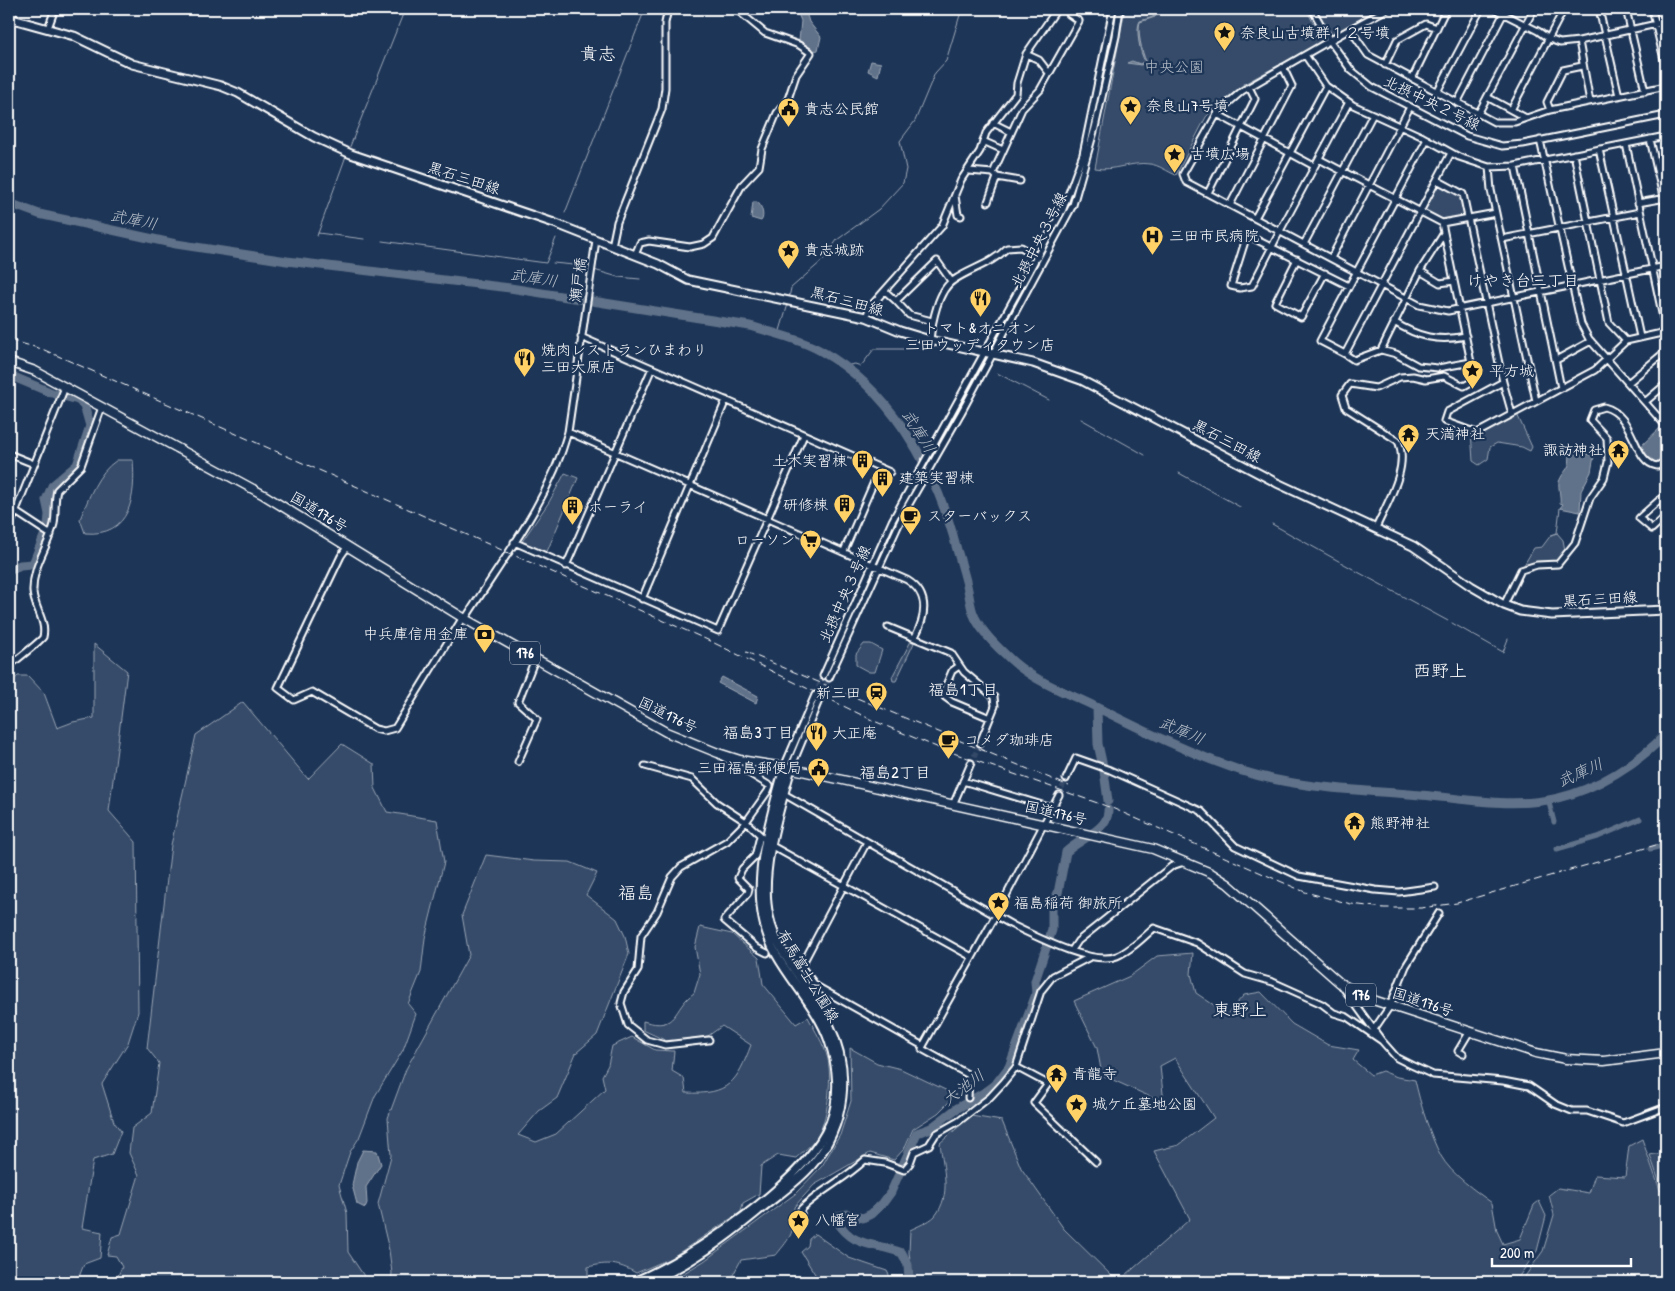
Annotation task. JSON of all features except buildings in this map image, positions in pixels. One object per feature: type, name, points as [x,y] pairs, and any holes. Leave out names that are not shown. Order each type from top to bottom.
[{"type":"highway","name":"国道176号","points":[[9,362],[35,371],[63,392],[102,407],[264,495],[464,618],[666,732],[740,760],[788,768],[1153,849],[1212,873],[1228,884],[1340,983],[1367,998],[1536,1053],[1574,1060],[1604,1061],[1666,1053]]},
{"type":"main road","name":"黒石三田線","points":[[9,18],[74,36],[132,64],[220,86],[238,93],[314,137],[350,154],[521,211],[635,255],[688,280],[866,317],[900,331],[930,340],[1033,363],[1081,380],[1277,483],[1412,546],[1504,605],[1520,611],[1552,615],[1666,610]]},
{"type":"main road","name":"有馬富士公園線","points":[[650,1282],[690,1262],[729,1235],[799,1178],[822,1153],[836,1124],[843,1086],[843,1070],[836,1039],[820,1008],[778,944],[768,916],[766,841],[784,794],[788,768]]},
{"type":"main road","name":"有馬富士公園線","points":[[633,1282],[687,1256],[778,1187],[806,1162],[824,1136],[831,1121],[837,1087],[836,1072],[829,1040],[815,1012],[770,946],[760,903],[760,884],[766,841],[788,768]]},
{"type":"street","points":[[48,28],[55,9]]},
{"type":"street","points":[[612,246],[618,222],[662,108],[665,88],[665,23],[668,9]]},
{"type":"street","points":[[635,255],[640,243],[649,241],[690,247],[704,244],[713,238],[742,185],[759,167],[762,149],[777,113],[788,99],[796,75],[811,53],[799,45],[765,33],[736,9]]},
{"type":"street","points":[[866,317],[870,307],[942,226],[961,180],[969,171],[982,141],[993,123],[1016,94],[1017,83],[1026,54],[1057,9]]},
{"type":"street","points":[[988,202],[1003,150],[1022,109],[1040,90],[1079,21],[1068,14],[1070,9]]},
{"type":"street","name":"北摂中央３号線","points":[[1113,9],[1109,37],[1078,169],[1063,209],[906,497],[872,564],[826,677],[908,504],[961,413],[1066,221],[1080,186],[1116,36],[1120,9]]},
{"type":"street","name":"北摂中央２号線","points":[[1312,9],[1330,41],[1351,70],[1372,87],[1467,136],[1486,143],[1502,146],[1666,115]]},
{"type":"street","points":[[1387,9],[1249,87],[1217,114],[1183,174],[1186,182],[1381,286],[1420,305],[1448,311],[1666,266]]},
{"type":"street","points":[[1412,79],[1446,9]]},
{"type":"street","points":[[1437,92],[1481,9]]},
{"type":"street","points":[[1494,9],[1505,11],[1549,39],[1560,43],[1579,41],[1666,22]]},
{"type":"street","points":[[1478,114],[1534,9]]},
{"type":"street","points":[[1511,110],[1564,9]]},
{"type":"street","points":[[1599,9],[1619,96]]},
{"type":"street","points":[[1626,9],[1645,90]]},
{"type":"street","points":[[1652,9],[1666,68]]},
{"type":"street","points":[[1458,102],[1505,11]]},
{"type":"street","points":[[1385,65],[1397,40],[1426,24],[1437,28]]},
{"type":"street","points":[[1350,29],[1368,55],[1494,122],[1505,123],[1550,110],[1666,86]]},
{"type":"street","points":[[1579,41],[1590,102]]},
{"type":"street","points":[[1026,54],[1038,60],[1049,73]]},
{"type":"street","points":[[1305,55],[1326,86],[1349,102],[1427,139],[1451,153],[1489,166],[1515,166],[1666,136]]},
{"type":"street","points":[[1550,110],[1548,102],[1563,70],[1582,66]]},
{"type":"street","points":[[1230,205],[1292,86],[1284,67]]},
{"type":"street","points":[[1255,218],[1326,86]]},
{"type":"street","points":[[1208,193],[1255,99],[1249,87]]},
{"type":"street","points":[[1488,97],[1526,118]]},
{"type":"street","points":[[1349,102],[1314,166],[1272,246],[1252,286],[1240,288],[1231,286],[1247,235],[1272,246],[1350,286]]},
{"type":"street","points":[[1331,258],[1410,106]]},
{"type":"street","points":[[1217,114],[1314,166]]},
{"type":"street","points":[[1304,244],[1373,114]]},
{"type":"street","points":[[993,123],[1011,132]]},
{"type":"street","points":[[1427,139],[1320,341],[1354,360],[1381,350],[1396,354],[1418,366],[1438,368],[1471,362]]},
{"type":"street","points":[[1540,140],[1580,324],[1590,341],[1665,422]]},
{"type":"street","points":[[1650,140],[1665,198],[1666,210]]},
{"type":"street","points":[[982,141],[1003,150]]},
{"type":"street","points":[[1503,382],[1447,412],[1444,421],[1477,433],[1595,370],[1626,341],[1666,332],[1626,144]]},
{"type":"street","points":[[1599,149],[1640,337]]},
{"type":"street","points":[[1345,354],[1451,153]]},
{"type":"street","points":[[1574,154],[1608,323],[1626,341]]},
{"type":"street","points":[[1319,159],[1442,223],[1496,213]]},
{"type":"street","points":[[1489,166],[1496,213],[1536,401]]},
{"type":"street","points":[[1515,166],[1561,388]]},
{"type":"street","points":[[969,171],[1020,181]]},
{"type":"street","points":[[1437,180],[1463,194],[1503,382],[1512,414]]},
{"type":"street","points":[[955,196],[958,215],[961,216]]},
{"type":"street","points":[[1638,204],[1665,198]]},
{"type":"street","points":[[1502,239],[1640,212]]},
{"type":"street","points":[[1376,528],[1402,466],[1402,449],[1398,441],[1346,408],[1342,395],[1350,384],[1376,388],[1400,377],[1413,376],[1426,379],[1444,376],[1464,386],[1471,382],[1473,372],[1442,223]]},
{"type":"street","points":[[1381,350],[1420,271],[1444,233]]},
{"type":"street","name":"瀬戸橋","points":[[348,546],[341,556],[278,688],[294,700],[312,692],[375,729],[384,731],[395,728],[548,488],[561,457],[568,432],[596,240]]},
{"type":"street","points":[[930,340],[935,308],[951,281],[998,258],[1007,248],[1021,247],[1038,257]]},
{"type":"street","points":[[1297,259],[1275,303],[1301,317],[1325,273]]},
{"type":"street","points":[[896,301],[937,261],[951,281]]},
{"type":"street","points":[[1420,271],[1440,283],[1454,281]]},
{"type":"street","points":[[885,291],[909,315],[932,321]]},
{"type":"street","points":[[1394,322],[1412,333],[1431,339],[1449,340],[1466,336]]},
{"type":"street","points":[[581,336],[890,472]]},
{"type":"street","points":[[1556,360],[1590,341]]},
{"type":"street","points":[[1628,383],[1666,351]]},
{"type":"street","points":[[566,566],[652,368]]},
{"type":"street","points":[[1646,402],[1666,384]]},
{"type":"street","points":[[9,528],[63,392]]},
{"type":"street","points":[[642,599],[726,400]]},
{"type":"street","points":[[9,666],[31,646],[38,643],[43,636],[43,623],[33,596],[33,580],[47,533],[54,522],[57,490],[81,466],[102,407]]},
{"type":"street","points":[[1504,605],[1520,570],[1537,565],[1558,564],[1575,543],[1590,498],[1604,478],[1608,462],[1607,438],[1590,420],[1594,410],[1604,407],[1616,413],[1628,426],[1642,456],[1648,463],[1657,466],[1666,461]]},
{"type":"street","points":[[568,432],[691,484],[912,583],[922,595],[924,614],[915,637]]},
{"type":"street","points":[[514,542],[718,631],[804,435]]},
{"type":"street","points":[[9,454],[34,464]]},
{"type":"street","points":[[844,552],[880,468]]},
{"type":"street","points":[[1666,494],[1639,518],[1652,529],[1666,516]]},
{"type":"street","points":[[16,512],[47,533]]},
{"type":"street","points":[[888,627],[951,653],[975,682],[994,697],[995,706],[980,743]]},
{"type":"street","points":[[518,762],[537,719],[518,702],[535,659]]},
{"type":"street","points":[[960,666],[952,671],[944,690],[945,697],[952,702],[990,718]]},
{"type":"street","points":[[788,768],[818,696]]},
{"type":"street","points":[[709,1040],[665,1045],[647,1040],[628,1025],[621,1003],[624,992],[638,970],[641,936],[657,912],[672,876],[681,867],[720,847],[746,822],[770,786],[718,753]]},
{"type":"street","points":[[1066,779],[1076,758],[1110,770],[1202,811],[1235,846],[1299,876],[1375,890],[1399,892],[1436,887]]},
{"type":"street","points":[[953,805],[971,763]]},
{"type":"street","points":[[645,766],[687,777],[717,803],[746,822],[766,841],[972,957]]},
{"type":"street","points":[[963,781],[1052,808]]},
{"type":"street","points":[[784,794],[1033,935],[1090,956],[1116,956],[1154,928],[1197,943],[1245,974],[1273,982],[1322,1004],[1334,1013],[1347,1017],[1382,1041]]},
{"type":"street","points":[[923,1046],[996,915],[1042,824],[1059,795]]},
{"type":"street","points":[[766,841],[738,874],[738,878],[749,889],[748,893],[724,920],[757,948],[767,953]]},
{"type":"street","points":[[867,842],[802,965],[803,969],[816,986],[923,1046],[922,1049],[968,1075],[968,1098]]},
{"type":"street","points":[[1072,950],[1078,941],[1158,876],[1172,866],[1183,864],[1185,861]]},
{"type":"street","points":[[1375,1028],[1390,1006],[1406,966],[1439,912]]},
{"type":"street","points":[[801,1224],[801,1209],[805,1205],[825,1188],[851,1174],[865,1160],[885,1163],[900,1169],[908,1166],[914,1152],[929,1145],[936,1134],[947,1129],[974,1106],[990,1097],[1016,1067],[1041,992],[1053,976],[1090,956]]},
{"type":"street","points":[[1340,983],[1375,1028],[1382,1041],[1397,1058],[1433,1075],[1503,1081],[1529,1086],[1555,1104],[1572,1111],[1587,1111],[1616,1122],[1630,1122],[1644,1114],[1666,1107]]},
{"type":"street","points":[[1463,1054],[1458,1051],[1470,1031]]},
{"type":"street","points":[[1016,1067],[1048,1084],[1034,1103],[1096,1162]]},
{"type":"green space","name":"中央公園","points":[[1125,9],[1306,9],[1323,41],[1244,84],[1214,109],[1206,117],[1176,175],[1160,167],[1143,163],[1109,169],[1095,168]]},
{"type":"green space","points":[[1316,9],[1379,9],[1332,35]]},
{"type":"green space","points":[[1437,180],[1463,194],[1468,218],[1442,223],[1420,212]]},
{"type":"green space","points":[[1516,412],[1532,447],[1530,451],[1522,447],[1497,443],[1490,447],[1488,459],[1479,465],[1473,461],[1471,431],[1477,433]]},
{"type":"green space","points":[[117,460],[133,460],[133,487],[127,512],[121,521],[112,528],[100,532],[85,533],[80,519],[94,486],[110,465]]},
{"type":"green space","points":[[565,473],[578,478],[546,554],[521,543],[549,502]]},
{"type":"green space","points":[[1557,533],[1563,540],[1566,556],[1558,564],[1521,570],[1534,548],[1542,547],[1551,535]]},
{"type":"green space","points":[[911,641],[914,643],[896,681],[893,681],[892,677]]},
{"type":"green space","points":[[94,644],[127,671],[109,811],[136,842],[138,1012],[128,1043],[102,1084],[114,1122],[121,1131],[112,1154],[93,1160],[82,1228],[102,1232],[100,1258],[84,1264],[77,1282],[9,1282],[9,684],[18,676],[28,676],[44,693],[57,728],[73,722],[94,718]]},
{"type":"green space","points":[[864,644],[871,644],[882,650],[875,672],[869,672],[856,665],[856,654]]},
{"type":"green space","points":[[243,702],[308,779],[342,744],[374,764],[375,788],[387,812],[437,820],[444,862],[425,938],[421,972],[408,1004],[416,1014],[403,1050],[375,1096],[359,1138],[350,1152],[339,1185],[347,1213],[348,1252],[368,1282],[332,1282],[324,1276],[317,1282],[115,1282],[122,1267],[116,1256],[107,1255],[112,1237],[121,1234],[139,1175],[129,1153],[132,1128],[152,1113],[159,1063],[147,1048],[171,845],[196,735]]},
{"type":"green space","points":[[486,855],[534,861],[570,862],[597,873],[586,895],[617,919],[625,936],[629,954],[597,1035],[576,1053],[557,1098],[539,1111],[518,1135],[536,1142],[556,1134],[605,1089],[602,1076],[608,1065],[612,1046],[632,1037],[655,1050],[674,1051],[672,1071],[684,1078],[686,1093],[712,1092],[729,1084],[736,1077],[751,1045],[722,1026],[708,1036],[669,1042],[643,1030],[643,1021],[655,1024],[669,1021],[694,993],[700,974],[695,947],[700,927],[732,934],[759,958],[763,984],[796,1024],[808,1017],[826,1053],[830,1078],[828,1100],[824,1122],[814,1142],[796,1158],[778,1155],[761,1166],[759,1194],[743,1203],[741,1212],[671,1258],[636,1273],[618,1265],[601,1264],[588,1267],[588,1282],[391,1282],[392,1273],[389,1250],[378,1204],[391,1156],[388,1118],[406,1069],[469,955],[462,915]]},
{"type":"green space","points":[[1193,953],[1191,974],[1196,993],[1227,1014],[1244,995],[1261,992],[1292,1024],[1328,1045],[1359,1050],[1353,1060],[1371,1075],[1382,1071],[1397,1077],[1415,1080],[1426,1119],[1441,1156],[1458,1176],[1492,1203],[1497,1231],[1503,1244],[1520,1239],[1534,1205],[1539,1201],[1546,1216],[1537,1251],[1515,1282],[1118,1282],[1190,1219],[1154,1151],[1179,1145],[1214,1118],[1175,1058],[1160,1066],[1164,1103],[1102,1075],[1097,1048],[1074,1001],[1130,976],[1157,956]]},
{"type":"green space","points":[[850,1048],[877,1063],[901,1069],[956,1095],[938,1113],[913,1129],[904,1149],[894,1160],[870,1153],[814,1185],[794,1207],[794,1223],[791,1234],[776,1255],[741,1260],[733,1275],[732,1282],[669,1282],[704,1261],[795,1194],[822,1166],[840,1135],[851,1101]]},
{"type":"green space","points":[[971,1116],[1002,1121],[1021,1168],[1064,1229],[1118,1282],[914,1282],[909,1253],[910,1230],[935,1216],[940,1208],[945,1190],[940,1143]]},
{"type":"green space","points":[[1642,1139],[1660,1190],[1666,1196],[1666,1282],[1521,1282],[1543,1251],[1554,1215],[1549,1195],[1558,1188],[1589,1193],[1595,1175],[1625,1177],[1629,1146]]},
{"type":"green space","points":[[1666,1152],[1666,1188],[1661,1187],[1650,1155]]},
{"type":"green space","points":[[815,1234],[849,1258],[887,1271],[890,1277],[888,1282],[820,1282],[801,1252],[808,1246],[809,1239]]},
{"type":"shaded area","points":[[805,9],[809,22],[821,37],[818,50],[814,51],[799,41],[801,21],[797,11]]},
{"type":"shaded area","points":[[1157,9],[1159,9],[1155,17],[1140,22],[1140,42],[1146,61],[1141,65],[1127,63],[1132,61],[1140,64],[1145,61],[1141,53],[1139,41],[1138,29],[1139,24],[1140,21],[1153,17]]},
{"type":"shaded area","points":[[871,61],[881,63],[878,76],[868,71]]},
{"type":"shaded area","points":[[753,202],[757,202],[762,208],[763,217],[761,221],[751,218]]},
{"type":"shaded area","points":[[1661,427],[1666,432],[1666,459],[1656,464],[1644,456],[1640,447]]},
{"type":"shaded area","points":[[1571,449],[1594,456],[1591,472],[1581,491],[1580,512],[1560,508],[1563,504],[1560,503],[1559,482],[1568,466],[1569,451]]},
{"type":"shaded area","points":[[722,677],[758,696],[756,703],[718,683]]},
{"type":"shaded area","points":[[363,1150],[377,1151],[381,1164],[366,1187],[367,1203],[365,1208],[357,1204],[352,1185],[357,1162]]},
{"type":"waterway","points":[[349,149],[405,9]]},
{"type":"waterway","points":[[565,213],[645,9]]},
{"type":"waterway","points":[[789,298],[791,288],[823,260],[837,240],[879,209],[903,183],[906,169],[900,141],[915,121],[935,73],[946,61],[960,15],[968,9]]},
{"type":"waterway","points":[[317,236],[346,156]]},
{"type":"waterway","name":"武庫川","points":[[9,203],[39,214],[176,244],[287,261],[510,288],[750,326],[813,347],[845,367],[867,385],[887,406],[920,455],[944,508],[964,572],[973,613],[983,630],[1000,650],[1025,671],[1047,684],[1167,741],[1242,771],[1312,786],[1494,802],[1542,801],[1573,794],[1616,774],[1643,755],[1666,734]]},
{"type":"waterway","points":[[318,233],[364,239]]},
{"type":"waterway","points":[[382,241],[546,263],[556,238]]},
{"type":"waterway","points":[[553,263],[574,265],[578,269],[590,270]]},
{"type":"waterway","points":[[594,270],[618,277],[640,279]]},
{"type":"waterway","points":[[779,334],[788,304]]},
{"type":"waterway","points":[[844,366],[855,364],[861,366],[874,349],[922,349]]},
{"type":"waterway","points":[[997,373],[1049,400]]},
{"type":"waterway","points":[[9,375],[52,393],[78,400],[84,405],[90,426],[77,465],[52,486],[46,500],[49,514],[48,526],[33,564],[20,565],[9,571]]},
{"type":"waterway","points":[[1081,419],[1145,455]]},
{"type":"waterway","points":[[1179,473],[1240,507]]},
{"type":"waterway","points":[[1557,533],[1560,508]]},
{"type":"waterway","points":[[1272,524],[1353,569]]},
{"type":"waterway","points":[[1356,571],[1448,621]]},
{"type":"waterway","points":[[1452,623],[1503,652],[1508,639]]},
{"type":"waterway","name":"大池川","points":[[1097,708],[1098,744],[1108,801]]},
{"type":"waterway","points":[[1548,799],[1554,822]]},
{"type":"waterway","name":"大池川","points":[[909,1282],[908,1265],[902,1253],[858,1241],[844,1230],[837,1221],[838,1216],[848,1214],[863,1218],[871,1214],[891,1192],[917,1133],[931,1128],[956,1109],[987,1091],[995,1085],[1009,1067],[1036,994],[1035,981],[1052,930],[1052,904],[1058,893],[1066,852],[1099,829],[1107,817],[1108,810]]},
{"type":"waterway","points":[[1557,849],[1598,837],[1640,819]]},
{"type":"waterway","points":[[1650,849],[1666,845]]},
{"type":"tunnel","points":[[815,695],[823,676]]},
{"type":"tunnel","points":[[820,698],[829,678]]},
{"type":"tunnel","points":[[971,763],[980,743]]},
{"type":"tunnel","points":[[1059,795],[1066,779]]},
{"type":"railway","points":[[9,340],[42,349],[710,641],[874,721],[939,748],[1112,808],[1305,892],[1351,904],[1384,908],[1421,908],[1457,903],[1666,842]]},
{"type":"railway","points":[[746,652],[1069,786]]},
{"type":"place","name":"奈良山古墳群１２号墳","points":[[1224,52]]},
{"type":"place","name":"奈良山7号墳","points":[[1130,125]]},
{"type":"place","name":"貴志公民館","points":[[788,128]]},
{"type":"place","name":"古墳広場","points":[[1174,173]]},
{"type":"place","name":"三田市民病院","points":[[1153,255]]},
{"type":"place","name":"貴志城跡","points":[[788,269]]},
{"type":"place","name":"トマト&オニオン 三田ウッディタウン店","points":[[980,318]]},
{"type":"place","name":"焼肉レストランひまわり 三田大原店","points":[[525,378]]},
{"type":"place","name":"平方城","points":[[1473,390]]},
{"type":"place","name":"天満神社","points":[[1409,453]]},
{"type":"place","name":"諏訪神社","points":[[1619,469]]},
{"type":"place","name":"土木実習棟","points":[[863,480]]},
{"type":"place","name":"建築実習棟","points":[[883,497]]},
{"type":"place","name":"研修棟","points":[[844,524]]},
{"type":"place","name":"ホーライ","points":[[572,526]]},
{"type":"place","name":"スターバックス","points":[[911,535]]},
{"type":"place","name":"ローソン","points":[[811,559]]},
{"type":"place","name":"中兵庫信用金庫","points":[[484,653]]},
{"type":"place","name":"新三田","points":[[877,712]]},
{"type":"place","name":"大正庵","points":[[816,752]]},
{"type":"place","name":"コメダ珈琲店","points":[[948,759]]},
{"type":"place","name":"三田福島郵便局","points":[[818,787]]},
{"type":"place","name":"熊野神社","points":[[1354,842]]},
{"type":"place","name":"福島稲荷 御旅所","points":[[998,922]]},
{"type":"place","name":"青龍寺","points":[[1056,1093]]},
{"type":"place","name":"城ケ丘墓地公園","points":[[1076,1123]]},
{"type":"place","name":"八幡宮","points":[[799,1239]]},
{"type":"district","name":"貴志","points":[[598,54]]},
{"type":"district","name":"けやき台三丁目","points":[[1523,280]]},
{"type":"district","name":"西野上","points":[[1440,671]]},
{"type":"district","name":"福島1丁目","points":[[963,689]]},
{"type":"district","name":"福島3丁目","points":[[758,732]]},
{"type":"district","name":"福島2丁目","points":[[895,772]]},
{"type":"district","name":"福島","points":[[636,893]]},
{"type":"district","name":"東野上","points":[[1240,1010]]}]
